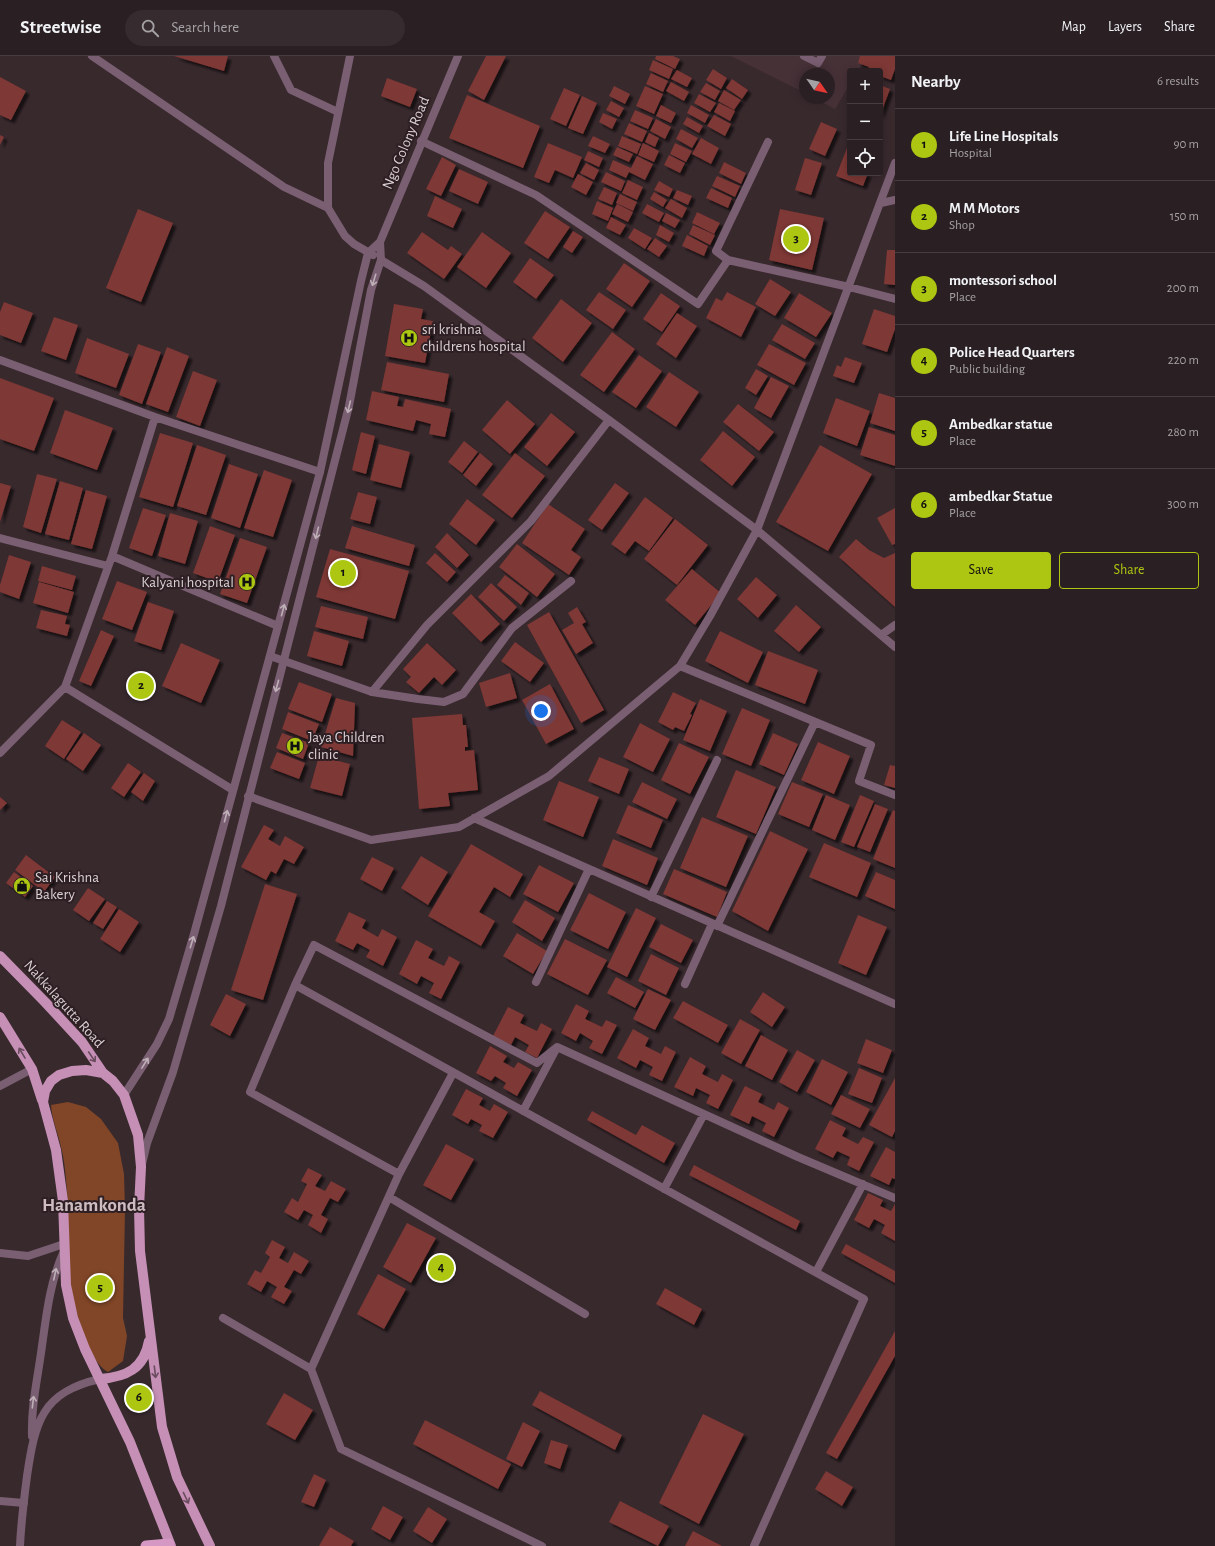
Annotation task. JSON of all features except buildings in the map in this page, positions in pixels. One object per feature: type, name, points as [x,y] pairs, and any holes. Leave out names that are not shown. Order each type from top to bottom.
[{"type":"highway","points":[[146,1546],[170,1545]]},
{"type":"main road","name":"Nakkalagutta Road","points":[[0,956],[46,1002],[82,1042],[103,1073],[113,1081],[124,1095]]},
{"type":"main road","points":[[0,1017],[32,1069],[56,1150],[62,1193],[66,1285],[73,1318],[85,1349],[130,1442],[170,1545]]},
{"type":"main road","points":[[43,1102],[45,1091],[51,1081],[59,1075],[72,1071],[86,1070],[103,1073]]},
{"type":"main road","points":[[124,1095],[138,1135],[141,1167],[139,1208],[140,1250],[144,1292],[162,1427],[177,1477],[210,1546]]},
{"type":"main road","points":[[100,1379],[119,1377],[136,1368],[147,1352],[150,1334]]},
{"type":"street","points":[[92,56],[284,187],[328,208]]},
{"type":"street","points":[[274,56],[291,90],[338,112]]},
{"type":"street","points":[[350,56],[328,163],[328,208],[345,236],[368,253],[424,286],[609,420],[757,530],[895,647]]},
{"type":"street","name":"Ngo Colony Road","points":[[380,242],[421,141],[458,56]]},
{"type":"street","points":[[804,56],[818,63],[822,56]]},
{"type":"street","points":[[421,141],[536,194],[698,304],[728,260]]},
{"type":"street","points":[[768,142],[716,251],[728,260],[849,287],[895,299]]},
{"type":"street","points":[[248,796],[371,840],[459,827],[549,776],[680,666],[710,616],[757,530],[895,163]]},
{"type":"street","points":[[881,203],[895,200]]},
{"type":"street","points":[[124,1095],[157,1044],[168,1019],[194,934],[320,472],[354,310],[368,253],[380,242]]},
{"type":"street","points":[[141,1167],[147,1143],[173,1072],[220,906],[284,661],[349,406],[371,290],[381,260],[380,242]]},
{"type":"street","points":[[0,360],[155,417],[320,472]]},
{"type":"street","points":[[0,753],[65,688],[112,556],[155,417]]},
{"type":"street","points":[[372,692],[427,625],[531,521],[609,420]]},
{"type":"street","points":[[0,538],[108,566]]},
{"type":"street","points":[[112,556],[278,626]]},
{"type":"street","points":[[270,656],[372,692],[418,700],[444,702],[463,694],[512,628],[571,581]]},
{"type":"street","points":[[881,635],[895,625]]},
{"type":"street","points":[[680,666],[871,745],[859,781],[895,795]]},
{"type":"street","points":[[65,688],[233,790]]},
{"type":"street","points":[[684,984],[815,722]]},
{"type":"street","points":[[651,897],[717,760]]},
{"type":"street","points":[[474,818],[895,1004]]},
{"type":"street","points":[[536,982],[588,869]]},
{"type":"street","points":[[399,1174],[250,1092],[295,985],[314,945],[537,1063],[557,1047]]},
{"type":"street","points":[[295,985],[864,1299],[754,1546]]},
{"type":"street","points":[[523,1111],[557,1047]]},
{"type":"street","points":[[557,1047],[704,1114],[895,1198]]},
{"type":"street","points":[[0,1086],[32,1069]]},
{"type":"street","points":[[311,1369],[399,1174],[453,1073]]},
{"type":"street","points":[[664,1189],[704,1114]]},
{"type":"street","points":[[816,1272],[863,1184]]},
{"type":"street","points":[[389,1197],[585,1314]]},
{"type":"street","points":[[0,1253],[28,1256],[64,1248]]},
{"type":"street","points":[[20,1546],[32,1441],[33,1403],[47,1313],[56,1267],[64,1248]]},
{"type":"street","points":[[223,1318],[311,1369],[342,1449],[542,1546]]},
{"type":"street","points":[[32,1441],[38,1422],[49,1405],[64,1392],[81,1383],[100,1379]]},
{"type":"street","points":[[0,1501],[24,1504]]},
{"type":"shaded area","points":[[731,56],[867,56],[860,68],[847,68],[847,89],[835,109],[825,104],[835,104],[835,68],[799,68],[799,90]]},
{"type":"shaded area","points":[[68,1102],[86,1107],[101,1119],[118,1143],[124,1174],[125,1209],[123,1318],[127,1336],[123,1361],[108,1372],[100,1366],[94,1357],[82,1331],[74,1304],[70,1281],[68,1256],[68,1205],[64,1159],[51,1105]]},
{"type":"place","name":"montessori school","points":[[796,239]]},
{"type":"place","name":"sri krishna childrens hospital","points":[[409,338]]},
{"type":"place","name":"Life Line Hospitals","points":[[343,573]]},
{"type":"place","name":"Kalyani hospital","points":[[247,582]]},
{"type":"place","name":"M M Motors","points":[[141,686]]},
{"type":"place","name":"Jaya Children clinic","points":[[295,746]]},
{"type":"place","name":"Sai Krishna Bakery","points":[[22,886]]},
{"type":"place","name":"Police Head Quarters","points":[[441,1268]]},
{"type":"place","name":"Ambedkar statue","points":[[100,1288]]},
{"type":"place","name":"ambedkar Statue","points":[[139,1398]]},
{"type":"district","name":"Hanamkonda","points":[[94,1205]]}]
